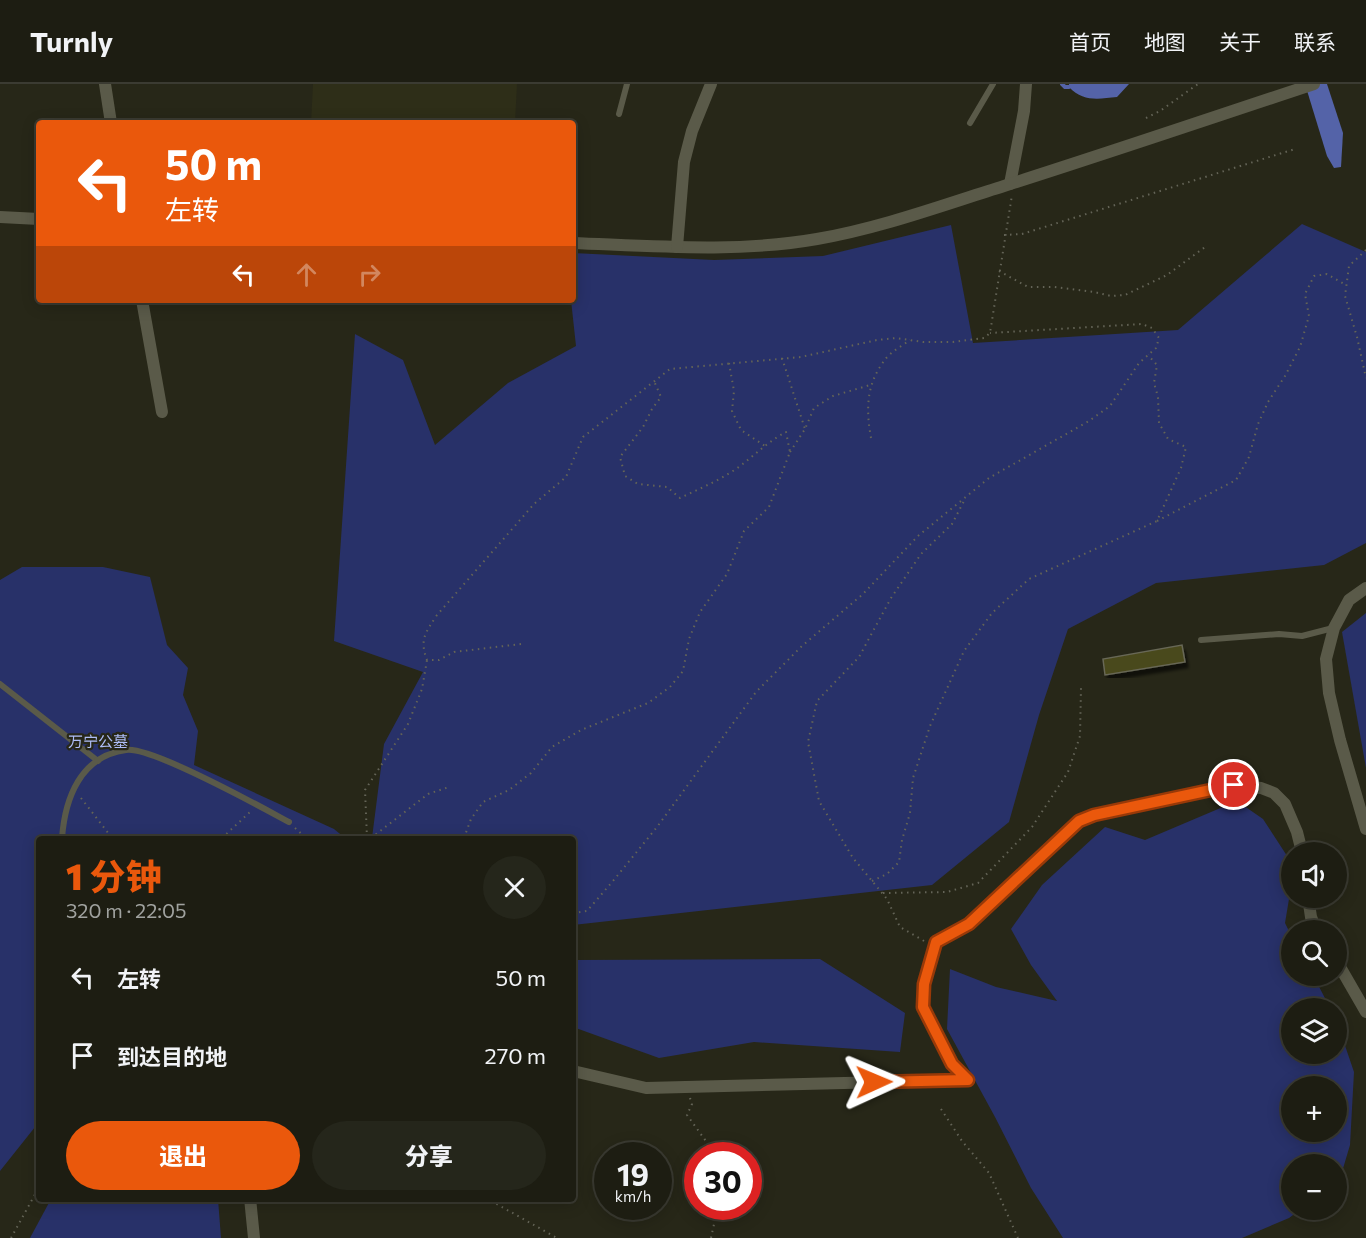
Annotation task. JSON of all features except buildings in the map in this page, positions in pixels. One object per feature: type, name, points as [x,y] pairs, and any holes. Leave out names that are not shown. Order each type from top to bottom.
[{"type":"street","points":[[105,84],[111,120]]},
{"type":"street","points":[[676,247],[684,162],[692,131],[711,84]]},
{"type":"street","points":[[1010,184],[1024,111],[1026,84]]},
{"type":"street","points":[[576,243],[676,247],[762,245],[817,239],[873,226],[1010,184],[1314,84]]},
{"type":"street","points":[[0,217],[36,219]]},
{"type":"street","points":[[143,303],[162,412]]},
{"type":"street","points":[[1366,588],[1349,600],[1334,628],[1326,659],[1329,693],[1340,740],[1366,829]]},
{"type":"street","points":[[576,1072],[646,1088],[968,1080],[952,1064],[923,1007],[924,984],[936,942],[969,924],[1079,821],[1094,815],[1234,785],[1261,788],[1274,794],[1286,804],[1300,842]]},
{"type":"street","points":[[1347,979],[1366,1012]]},
{"type":"street","points":[[250,1202],[254,1238]]},
{"type":"lane","points":[[619,114],[627,84]]},
{"type":"lane","points":[[970,123],[993,84]]},
{"type":"lane","points":[[1201,640],[1279,634],[1302,636],[1334,628]]},
{"type":"lane","points":[[0,684],[98,761]]},
{"type":"lane","points":[[62,836],[63,820],[73,789],[85,771],[104,756],[127,749],[154,756],[289,822]]},
{"type":"path","points":[[1146,118],[1160,111],[1198,84]]},
{"type":"path","points":[[1004,235],[1022,234],[1295,149]]},
{"type":"path","points":[[369,836],[365,790],[408,724],[422,689],[427,660],[423,648],[424,635],[437,615],[534,504],[566,477],[584,437],[669,369],[801,357],[896,338],[953,342],[984,339],[990,333],[1004,235],[1012,199],[1010,184]]},
{"type":"path","points":[[999,271],[1028,287],[1054,286],[1111,297],[1125,296],[1167,275],[1205,247]]},
{"type":"path","points":[[1366,250],[1349,266],[1345,296],[1366,378]]},
{"type":"path","points":[[872,881],[887,874],[899,862],[902,840],[910,813],[913,778],[930,726],[964,651],[992,613],[1029,579],[1157,521],[1236,480],[1249,457],[1258,424],[1268,402],[1300,347],[1309,316],[1305,294],[1314,276],[1328,274],[1346,285]]},
{"type":"path","points":[[576,913],[587,911],[613,881],[657,827],[756,692],[802,646],[863,594],[918,536],[989,478],[1089,421],[1110,406],[1140,363],[1156,348],[1159,338],[1152,328],[1142,324],[990,333]]},
{"type":"path","points":[[871,438],[867,413],[870,385],[885,359],[910,340]]},
{"type":"path","points":[[1148,355],[1157,365],[1154,383],[1158,397],[1158,423],[1168,439],[1186,447],[1181,468],[1157,521]]},
{"type":"path","points":[[782,358],[805,429]]},
{"type":"path","points":[[729,362],[734,391],[732,411],[741,430],[765,446]]},
{"type":"path","points":[[654,381],[661,397],[620,458],[625,476],[638,484],[667,487],[680,498],[735,469],[786,432],[790,452]]},
{"type":"path","points":[[465,836],[471,819],[483,802],[509,790],[531,773],[552,747],[581,730],[648,703],[670,687],[683,671],[689,639],[700,612],[727,574],[744,531],[769,507],[790,452],[805,429],[814,408],[833,396],[870,385]]},
{"type":"path","points":[[935,948],[900,927],[887,899],[853,858],[819,801],[808,742],[817,701],[859,657],[891,598],[921,554],[952,524],[965,498]]},
{"type":"path","points":[[427,660],[439,660],[454,652],[521,644]]},
{"type":"path","points":[[882,893],[947,891],[978,883],[1032,827],[1068,772],[1080,736],[1082,688]]},
{"type":"path","points":[[372,836],[428,794],[449,788]]},
{"type":"path","points":[[73,789],[110,836]]},
{"type":"path","points":[[224,836],[257,805]]},
{"type":"path","points":[[289,822],[304,836]]},
{"type":"path","points":[[686,1087],[692,1104],[687,1115],[707,1142]]},
{"type":"path","points":[[941,1109],[962,1141],[989,1173],[1018,1238]]},
{"type":"path","points":[[11,1238],[36,1192]]},
{"type":"path","points":[[493,1202],[557,1238]]},
{"type":"path","points":[[711,1238],[715,1220]]},
{"type":"shaded area","points":[[313,84],[517,84],[515,120],[311,120]]},
{"type":"shaded area","points":[[1069,84],[1129,84],[1117,97],[1097,99],[1074,92]]},
{"type":"shaded area","points":[[1305,84],[1327,84],[1343,133],[1341,167],[1334,168],[1327,156]]},
{"type":"green space","points":[[1302,224],[1366,252],[1366,543],[1324,565],[1156,583],[1068,629],[1039,715],[1009,822],[932,885],[576,925],[576,836],[372,836],[384,744],[423,672],[334,641],[355,334],[403,360],[435,445],[508,383],[576,346],[571,303],[576,303],[576,253],[714,260],[823,256],[951,225],[973,343],[1178,330]]},
{"type":"green space","name":"万宁公墓","points":[[22,567],[103,567],[150,577],[167,645],[188,668],[183,695],[198,731],[194,765],[334,829],[343,836],[36,836],[36,1126],[0,1171],[0,580]]},
{"type":"green space","points":[[1366,613],[1366,768],[1342,632]]},
{"type":"green space","points":[[1237,801],[1263,819],[1281,847],[1281,908],[1288,908],[1286,920],[1281,920],[1281,986],[1319,986],[1325,998],[1281,998],[1281,1064],[1347,1064],[1347,1051],[1354,1072],[1350,1145],[1347,1155],[1281,1154],[1281,1220],[1284,1220],[1242,1238],[1063,1238],[1031,1188],[947,1029],[950,969],[996,987],[1057,1001],[1031,965],[1011,929],[1042,885],[1105,827],[1145,840]]},
{"type":"green space","points":[[820,959],[905,1013],[900,1052],[754,1042],[659,1058],[576,1028],[576,960]]},
{"type":"green space","points":[[49,1202],[218,1202],[221,1238],[30,1238]]},
{"type":"waterway","points":[[1062,84],[1069,87]]},
{"type":"route","points":[[874,1082],[968,1080],[952,1064],[923,1007],[924,984],[936,942],[969,924],[1079,821],[1094,815],[1234,785]]}]
